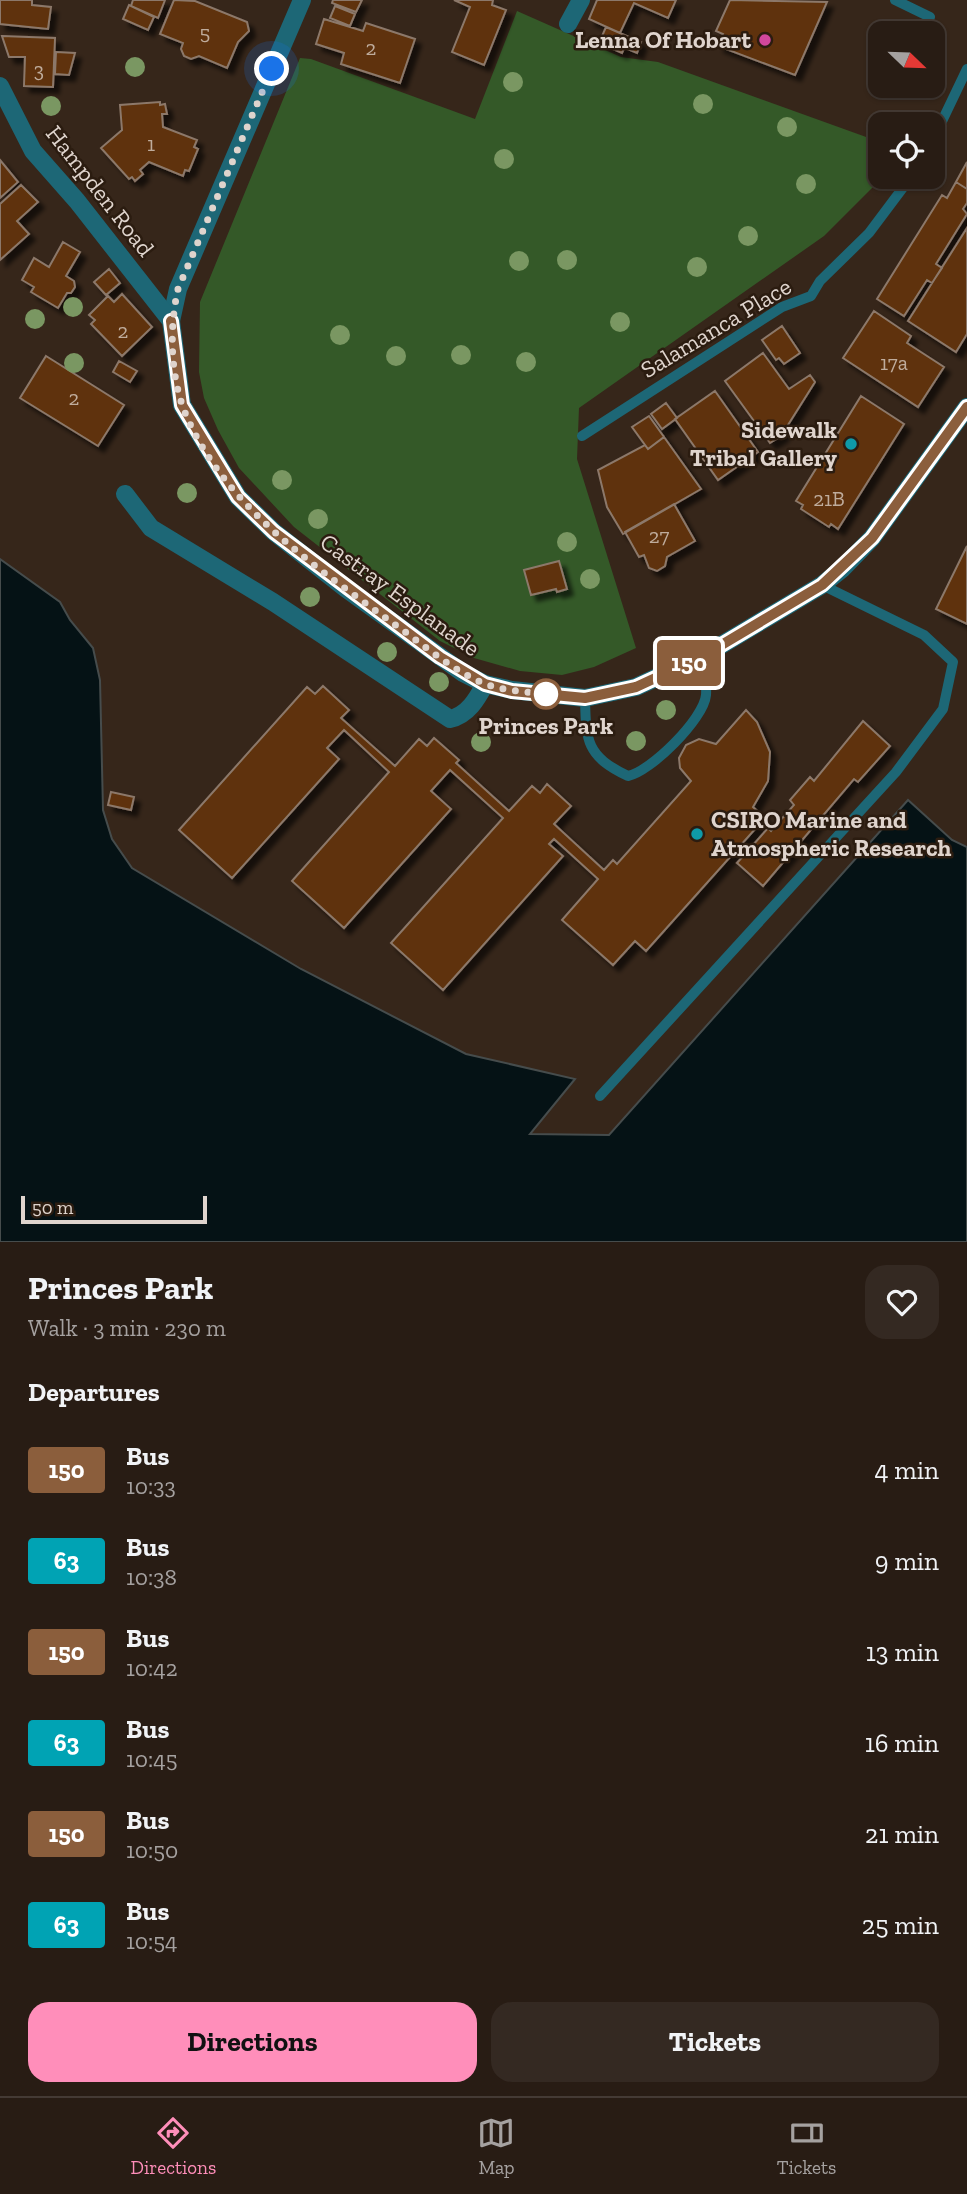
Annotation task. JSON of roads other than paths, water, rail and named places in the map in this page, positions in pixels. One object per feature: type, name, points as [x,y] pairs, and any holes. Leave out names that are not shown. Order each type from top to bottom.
[{"type":"street","points":[[171,321],[178,289],[302,0]]},
{"type":"street","points":[[569,24],[577,1]]},
{"type":"street","name":"Hampden Road","points":[[0,86],[33,151],[171,321]]},
{"type":"street","name":"Castray Esplanade","points":[[171,321],[182,405],[238,497],[274,532],[345,588],[463,673],[485,684],[512,691],[585,698],[636,687],[703,656],[822,585],[872,538],[967,407]]},
{"type":"street","points":[[125,494],[151,528],[273,602],[450,719],[459,717],[474,703],[485,684]]},
{"type":"lane","points":[[895,0],[930,16]]},
{"type":"lane","points":[[945,115],[967,69]]},
{"type":"lane","name":"Salamanca Place","points":[[582,436],[782,307],[811,296],[820,281],[869,233],[902,189]]},
{"type":"lane","points":[[600,1096],[897,772],[943,709],[954,662],[924,635],[822,585]]},
{"type":"lane","points":[[585,698],[586,735],[594,756],[628,776],[642,774],[690,726],[700,709],[706,697],[703,656]]},
{"type":"place","name":"Lenna Of Hobart","points":[[765,40]]},
{"type":"place","name":"Sidewalk Tribal Gallery","points":[[851,444]]},
{"type":"place","name":"Princes Park","points":[[546,694]]},
{"type":"place","name":"CSIRO Marine and Atmospheric Research","points":[[697,834]]}]
